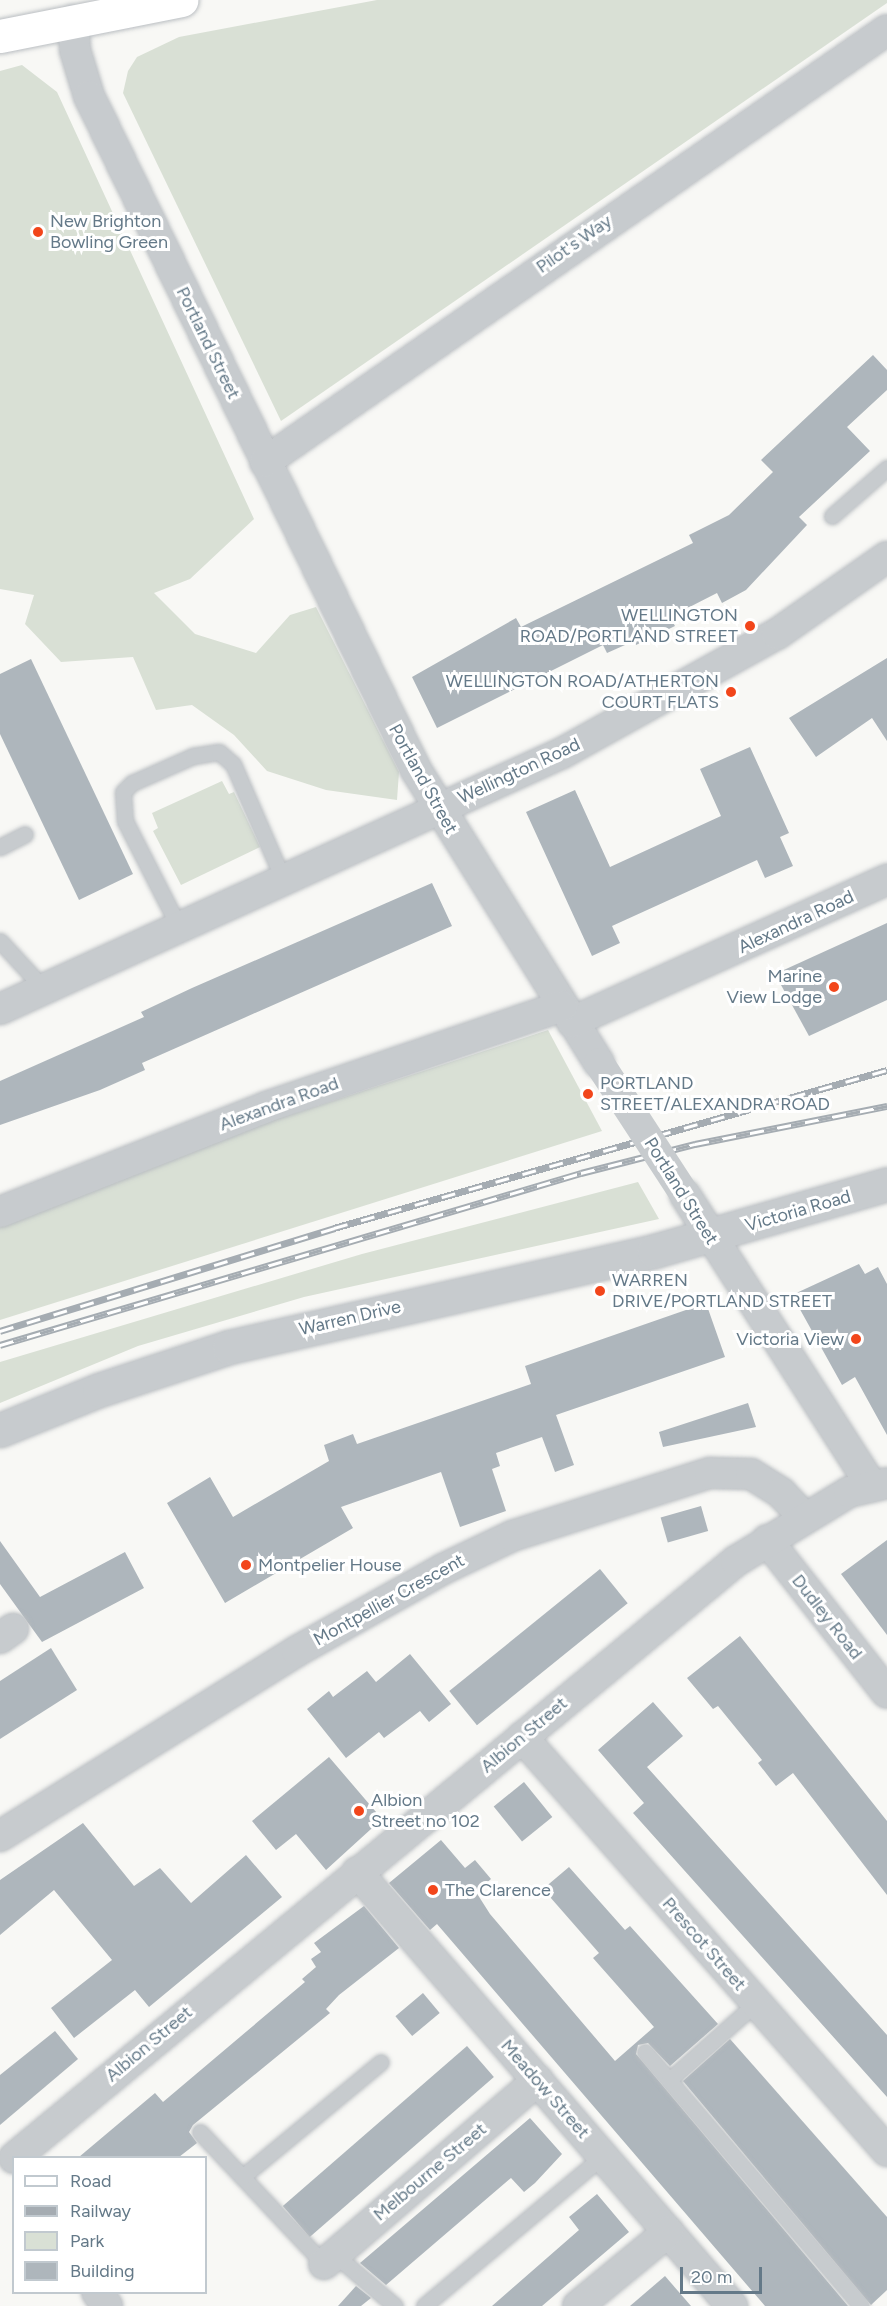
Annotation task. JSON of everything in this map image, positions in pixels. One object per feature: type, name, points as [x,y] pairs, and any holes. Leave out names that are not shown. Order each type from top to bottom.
[{"type":"main road","points":[[0,36],[181,0]]},
{"type":"street","name":"Portland Street","points":[[72,20],[75,50],[89,96],[265,462],[433,801],[710,1237],[880,1484]]},
{"type":"street","name":"Pilot's Way","points":[[265,462],[887,30]]},
{"type":"street","name":"Wellington Road","points":[[0,1009],[283,879],[433,801],[562,753],[777,634],[887,557]]},
{"type":"street","name":"Alexandra Road","points":[[0,1212],[266,1107],[567,1014],[887,880]]},
{"type":"street","name":"Victoria Road","points":[[710,1237],[887,1184]]},
{"type":"street","name":"Warren Drive","points":[[0,1430],[99,1390],[229,1347],[710,1237]]},
{"type":"street","name":"Montpellier Crescent","points":[[0,1836],[297,1652],[443,1569],[512,1536],[710,1473],[751,1474],[781,1493],[803,1516]]},
{"type":"street","name":"Albion Street","points":[[19,2156],[357,1872],[767,1540],[803,1516],[849,1492],[880,1484]]},
{"type":"street","name":"Dudley Road","points":[[767,1540],[887,1693]]},
{"type":"street","name":"Prescot Street","points":[[522,1737],[887,2151]]},
{"type":"street","name":"Meadow Street","points":[[357,1872],[668,2232],[726,2304]]},
{"type":"street","name":"Melbourne Street","points":[[329,2259],[538,2080]]},
{"type":"street","points":[[578,2306],[668,2232]]},
{"type":"lane","points":[[832,516],[887,468]]},
{"type":"lane","points":[[179,927],[125,821],[123,792],[132,783],[193,756],[219,752],[233,765],[283,879]]},
{"type":"lane","points":[[0,847],[25,834]]},
{"type":"lane","points":[[0,941],[44,989]]},
{"type":"lane","points":[[669,2080],[756,2003]]},
{"type":"lane","points":[[645,2052],[861,2306]]},
{"type":"lane","points":[[242,2177],[381,2062]]},
{"type":"lane","points":[[200,2132],[242,2177],[329,2259],[395,2306]]},
{"type":"lane","points":[[424,2306],[603,2156]]},
{"type":"green space","points":[[377,0],[887,0],[887,3],[281,421],[123,93],[128,71],[137,57],[179,37]]},
{"type":"green space","points":[[22,65],[57,92],[254,519],[190,579],[154,593],[195,634],[256,653],[290,615],[316,607],[399,772],[397,800],[326,790],[267,771],[234,735],[192,705],[156,710],[133,657],[61,662],[25,624],[34,595],[0,589],[0,71]]},
{"type":"green space","points":[[222,781],[229,794],[234,792],[260,847],[181,885],[153,831],[158,828],[152,813]]},
{"type":"green space","points":[[548,1030],[602,1131],[0,1320],[0,1227],[259,1125]]},
{"type":"green space","points":[[638,1182],[659,1219],[304,1297],[138,1346],[0,1403],[0,1362],[362,1254]]},
{"type":"building","points":[[873,355],[887,370],[887,390],[847,427],[870,451],[799,517],[807,525],[746,590],[722,603],[717,593],[670,617],[675,626],[636,645],[634,641],[607,653],[603,645],[437,728],[412,677],[516,618],[521,627],[693,543],[689,535],[729,515],[773,472],[761,460]]},
{"type":"building","points":[[887,658],[887,741],[872,718],[816,757],[789,718]]},
{"type":"building","points":[[31,659],[133,874],[79,900],[0,734],[0,674]]},
{"type":"building","points":[[750,747],[789,833],[780,837],[793,866],[765,878],[757,860],[612,926],[620,943],[592,956],[526,812],[575,790],[610,867],[721,816],[700,769]]},
{"type":"building","points":[[432,883],[452,926],[142,1063],[145,1070],[100,1090],[0,1125],[0,1081],[144,1017],[141,1012],[192,988]]},
{"type":"building","name":"Marine View Lodge","points":[[887,923],[887,1000],[809,1036],[775,974]]},
{"type":"building","name":"Victoria View","points":[[859,1264],[865,1274],[878,1267],[887,1284],[887,1435],[855,1377],[842,1385],[792,1295]]},
{"type":"building","points":[[706,1303],[725,1357],[556,1415],[574,1465],[555,1472],[542,1437],[496,1453],[500,1466],[492,1469],[506,1511],[460,1527],[441,1472],[341,1507],[353,1528],[225,1603],[167,1503],[210,1477],[233,1517],[329,1461],[324,1445],[353,1434],[357,1444],[531,1384],[525,1366]]},
{"type":"building","points":[[748,1403],[756,1427],[663,1447],[659,1432]]},
{"type":"building","points":[[701,1506],[708,1531],[668,1543],[661,1518]]},
{"type":"building","points":[[887,1540],[887,1635],[841,1574]]},
{"type":"building","points":[[0,1541],[40,1597],[125,1552],[144,1588],[42,1642],[0,1584]]},
{"type":"building","points":[[600,1569],[628,1603],[477,1725],[449,1691]]},
{"type":"building","points":[[740,1636],[887,1821],[887,1895],[793,1773],[776,1786],[758,1763],[762,1760],[718,1706],[713,1709],[687,1678]]},
{"type":"building","points":[[51,1648],[77,1690],[0,1739],[0,1681]]},
{"type":"building","points":[[410,1654],[451,1704],[429,1722],[420,1711],[384,1738],[379,1732],[346,1758],[307,1709],[329,1691],[333,1697],[367,1671],[376,1682]]},
{"type":"building","points":[[653,1702],[683,1736],[647,1767],[887,2035],[887,2097],[633,1813],[644,1803],[598,1750]]},
{"type":"building","points":[[329,1757],[382,1819],[326,1870],[296,1834],[276,1850],[252,1821]]},
{"type":"building","points":[[524,1782],[552,1817],[522,1842],[494,1807]]},
{"type":"building","points":[[83,1823],[134,1886],[160,1868],[191,1903],[246,1855],[282,1897],[149,2007],[135,1990],[74,2038],[51,2008],[112,1960],[54,1890],[0,1935],[0,1880]]},
{"type":"building","points":[[441,1840],[465,1868],[475,1860],[491,1879],[476,1892],[490,1914],[615,2061],[654,2027],[593,1958],[599,1953],[543,1889],[569,1867],[625,1930],[630,1926],[718,2024],[670,2066],[648,2043],[638,2045],[636,2054],[848,2306],[765,2306],[437,1924],[430,1930],[389,1883]]},
{"type":"building","points":[[364,1906],[399,1948],[339,1995],[326,2009],[330,2013],[193,2125],[189,2132],[197,2143],[180,2156],[80,2156],[155,2093],[163,2102],[305,1982],[302,1979],[316,1967],[311,1959],[321,1952],[314,1943]]},
{"type":"building","points":[[423,1993],[440,2013],[412,2036],[395,2016]]},
{"type":"building","points":[[55,2031],[78,2059],[0,2125],[0,2075]]},
{"type":"building","points":[[730,2039],[887,2217],[887,2290],[871,2305],[683,2081]]},
{"type":"building","points":[[467,2046],[494,2077],[310,2237],[283,2206]]},
{"type":"building","points":[[530,2118],[562,2154],[535,2183],[524,2192],[511,2178],[386,2285],[360,2263]]},
{"type":"building","points":[[597,2194],[629,2232],[542,2306],[492,2306],[579,2230],[569,2217]]},
{"type":"building","points":[[665,2276],[691,2306],[630,2306]]},
{"type":"building","points":[[356,2286],[371,2298],[361,2306],[338,2306]]},
{"type":"railway","points":[[0,1331],[334,1228],[887,1070]]},
{"type":"railway","points":[[0,1345],[581,1173],[695,1144],[887,1106]]},
{"type":"place","name":"New Brighton Bowling Green","points":[[38,232]]},
{"type":"place","name":"WELLINGTON ROAD/PORTLAND STREET","points":[[750,626]]},
{"type":"place","name":"WELLINGTON ROAD/ATHERTON COURT FLATS","points":[[731,692]]},
{"type":"place","name":"Marine View Lodge","points":[[834,987]]},
{"type":"place","name":"PORTLAND STREET/ALEXANDRA ROAD","points":[[588,1094]]},
{"type":"place","name":"WARREN DRIVE/PORTLAND STREET","points":[[600,1291]]},
{"type":"place","name":"Victoria View","points":[[856,1339]]},
{"type":"place","name":"Montpelier House","points":[[246,1565]]},
{"type":"place","name":"Albion Street no 102","points":[[359,1811]]},
{"type":"place","name":"The Clarence","points":[[433,1890]]}]
